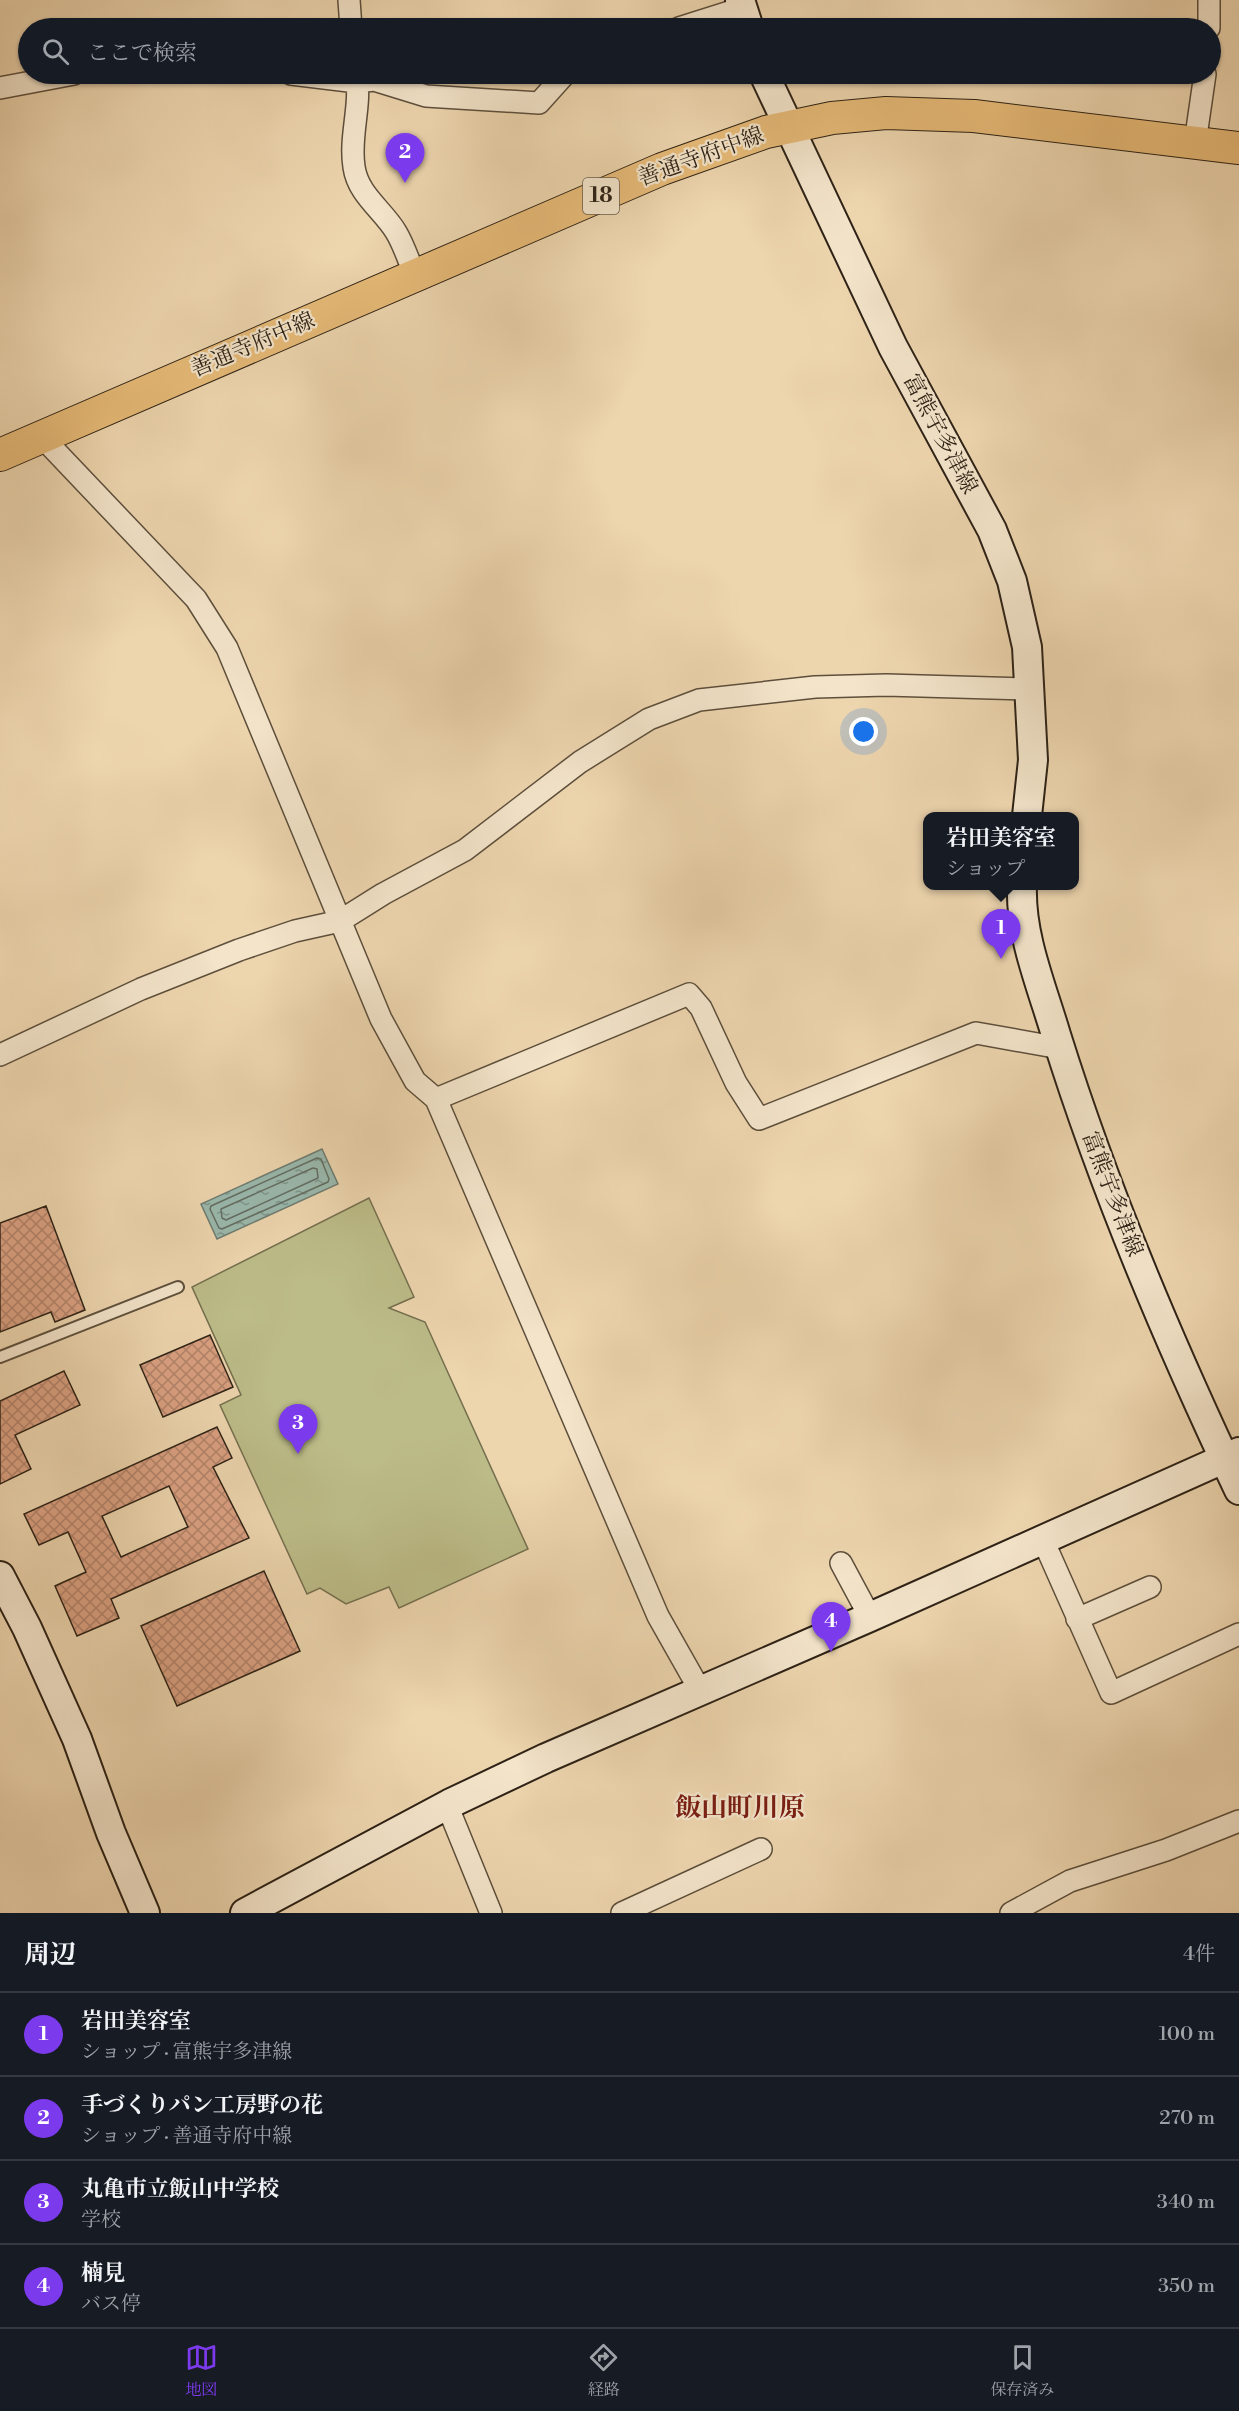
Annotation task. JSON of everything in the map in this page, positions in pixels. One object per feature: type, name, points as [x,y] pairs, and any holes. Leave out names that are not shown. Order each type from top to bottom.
[{"type":"main road","name":"富熊宇多津線","points":[[768,84],[893,347],[992,530],[1012,582],[1027,646],[1033,760],[1027,812]]},
{"type":"main road","name":"善通寺府中線","points":[[0,455],[699,154],[749,137],[832,118],[925,113],[1239,148]]},
{"type":"main road","name":"富熊宇多津線","points":[[1023,890],[1028,943],[1095,1155],[1123,1228],[1231,1455],[1239,1490]]},
{"type":"main road","points":[[245,1913],[447,1805],[546,1758],[701,1692],[1231,1455]]},
{"type":"main road","points":[[0,1576],[27,1628],[78,1739],[111,1833],[145,1913]]},
{"type":"street","points":[[349,0],[350,18]]},
{"type":"street","points":[[1209,0],[1209,18]]},
{"type":"street","points":[[719,18],[743,12]]},
{"type":"street","points":[[0,88],[21,84]]},
{"type":"street","points":[[358,84],[354,166],[360,185],[374,207],[396,232],[415,275]]},
{"type":"street","points":[[387,84],[426,96],[539,103],[556,84]]},
{"type":"street","points":[[1195,143],[1204,84]]},
{"type":"street","points":[[42,437],[196,599],[227,648],[381,1019],[415,1082],[436,1099],[658,1616],[701,1692]]},
{"type":"street","points":[[0,1055],[141,989],[239,950],[295,931],[340,921],[383,894],[465,850],[599,749],[649,719],[699,700],[815,687],[886,685],[1028,689]]},
{"type":"street","points":[[436,1099],[689,994],[701,1008],[736,1083],[759,1119],[976,1033],[1060,1048]]},
{"type":"street","points":[[1043,1540],[1111,1693],[1239,1634]]},
{"type":"street","points":[[841,1563],[870,1617]]},
{"type":"street","points":[[1077,1619],[1150,1587]]},
{"type":"street","points":[[447,1805],[491,1913]]},
{"type":"street","points":[[1011,1913],[1070,1881],[1166,1851],[1239,1821]]},
{"type":"street","points":[[622,1913],[761,1850]]},
{"type":"lane","points":[[0,1357],[178,1287]]},
{"type":"green space","points":[[369,1198],[414,1297],[389,1308],[425,1322],[528,1549],[399,1608],[389,1587],[346,1604],[320,1588],[307,1594],[220,1405],[241,1395],[192,1287]]},
{"type":"water","points":[[322,1149],[338,1184],[217,1239],[201,1204]]},
{"type":"building","points":[[46,1206],[85,1310],[55,1322],[51,1312],[0,1332],[0,1223]]},
{"type":"building","points":[[210,1335],[233,1387],[163,1417],[140,1365]]},
{"type":"building","points":[[64,1371],[80,1405],[15,1435],[31,1469],[0,1484],[0,1401]]},
{"type":"building","points":[[217,1427],[232,1458],[213,1467],[249,1538],[111,1599],[119,1618],[77,1636],[55,1586],[86,1572],[68,1532],[39,1545],[24,1514]],"holes":[[[169,1486],[188,1527],[121,1557],[102,1516]]]},
{"type":"building","points":[[264,1571],[300,1651],[177,1706],[141,1626]]},
{"type":"place","name":"手づくりパン工房野の花","points":[[405,183]]},
{"type":"place","name":"岩田美容室","points":[[1001,959]]},
{"type":"place","name":"丸亀市立飯山中学校","points":[[298,1454]]},
{"type":"place","name":"楠見","points":[[831,1652]]},
{"type":"district","name":"飯山町川原","points":[[740,1808]]}]
